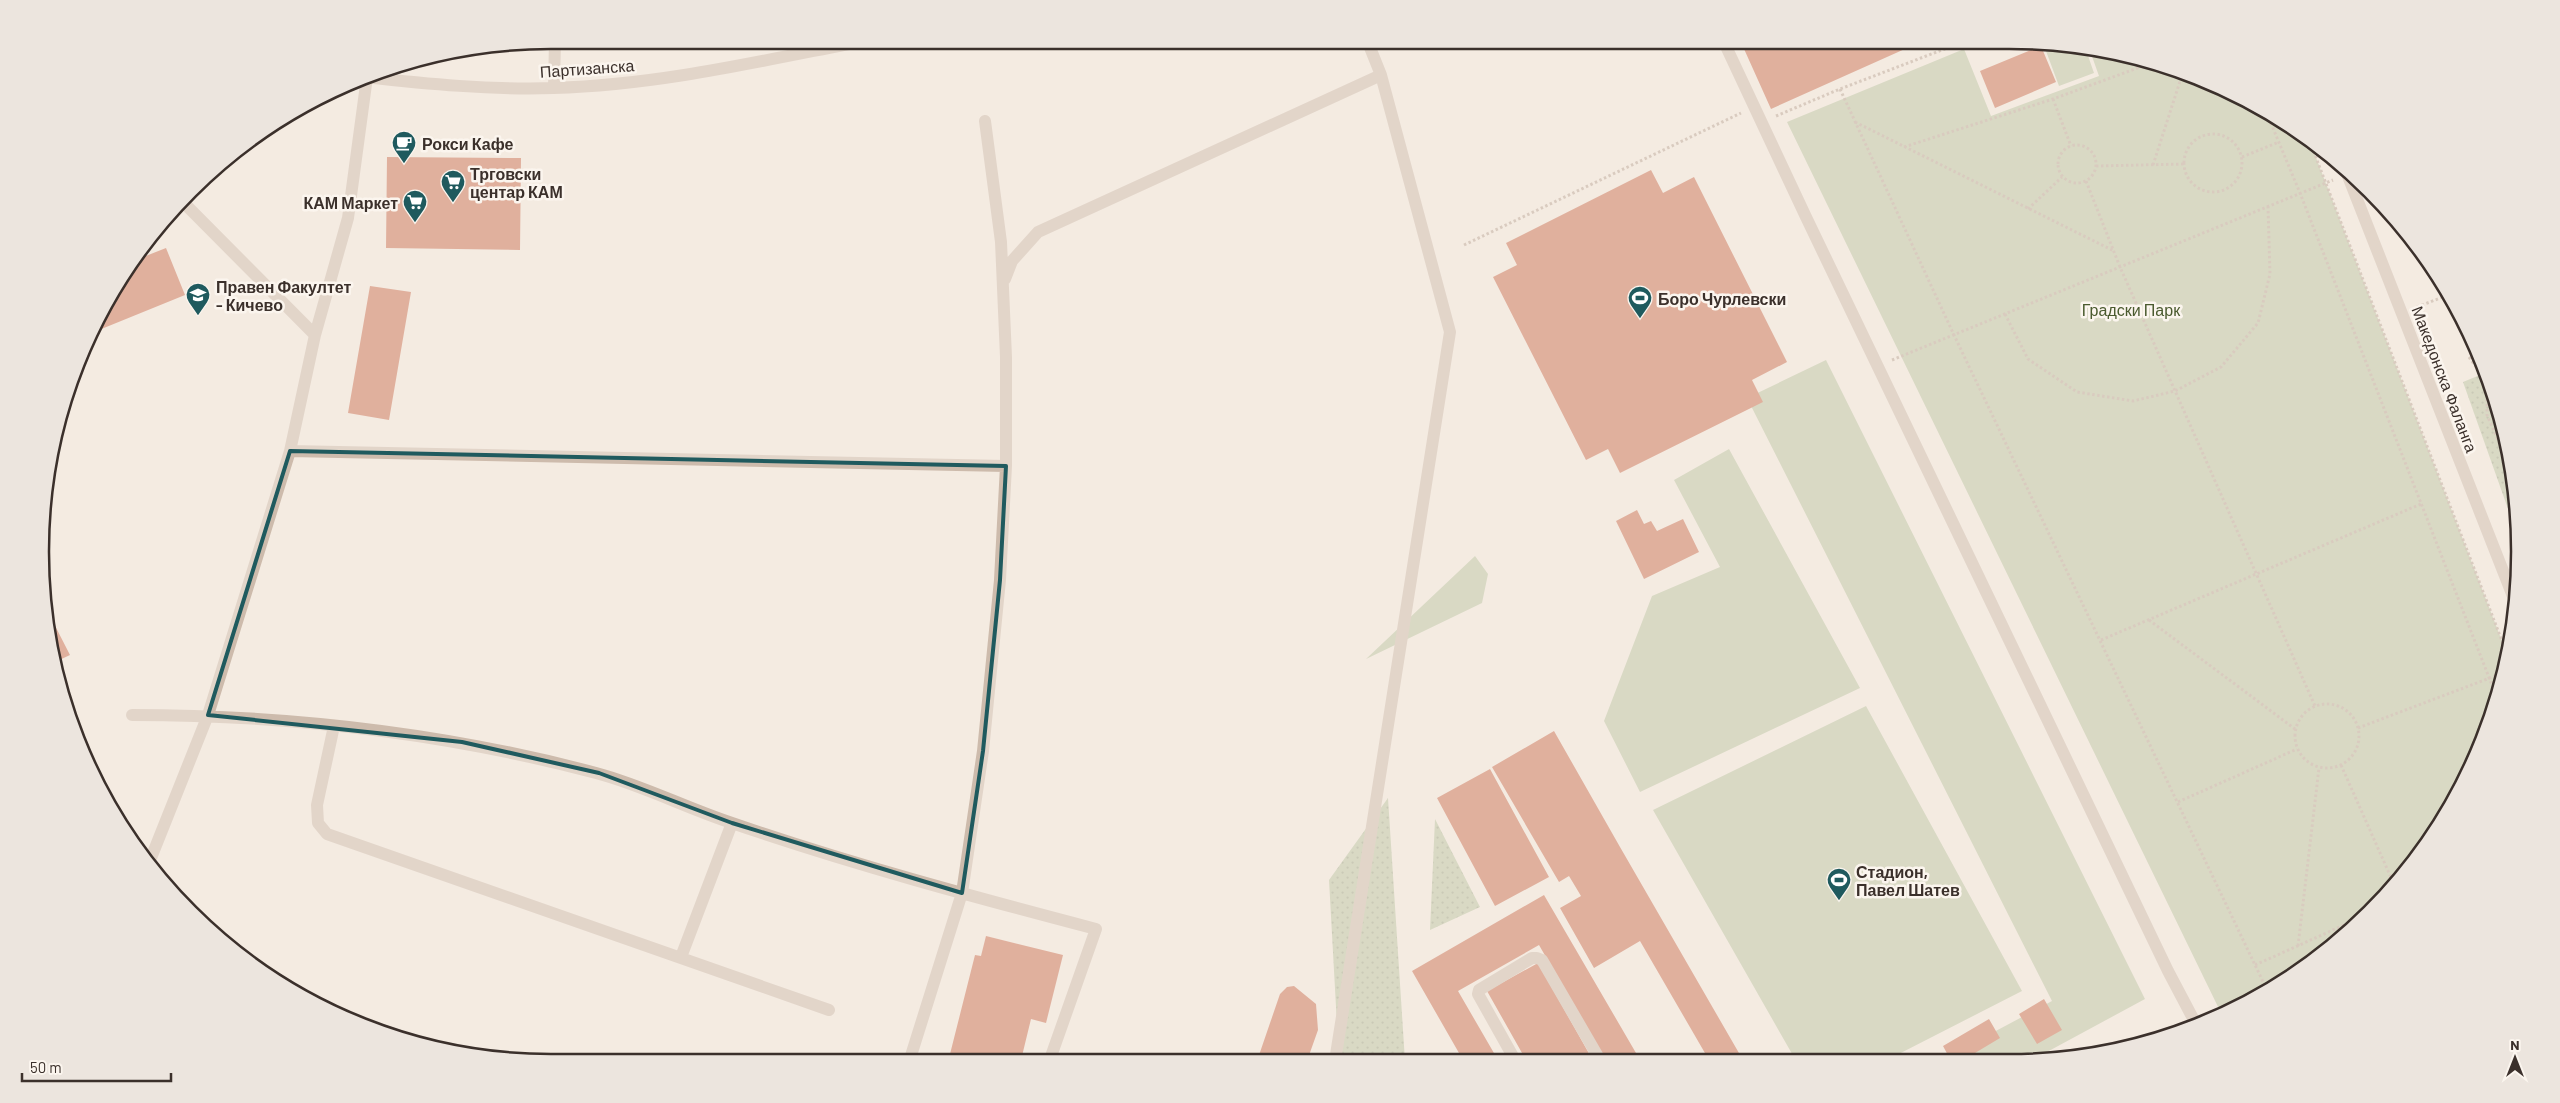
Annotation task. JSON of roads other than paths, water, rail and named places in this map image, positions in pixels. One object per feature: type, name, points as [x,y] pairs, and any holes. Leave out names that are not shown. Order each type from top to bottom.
[{"type":"street","points":[[554,88],[555,49]]},
{"type":"street","name":"Партизанска","points":[[381,78],[482,87],[554,88],[689,74],[821,49]]},
{"type":"street","points":[[1336,1054],[1450,332],[1381,75],[1371,49]]},
{"type":"street","points":[[1727,49],[1877,366],[2193,1019]]},
{"type":"street","points":[[1003,283],[1012,261],[1038,232],[1381,75]]},
{"type":"street","points":[[152,856],[208,715],[290,451],[315,335],[348,218],[365,85]]},
{"type":"street","points":[[911,1054],[962,893],[983,751],[1000,580],[1006,466],[1006,357],[1001,242],[985,121]]},
{"type":"street","name":"Македонска Фаланга","points":[[2352,185],[2510,588]]},
{"type":"street","points":[[187,206],[315,335]]},
{"type":"street","points":[[290,451],[1006,466]]},
{"type":"street","points":[[132,715],[208,715],[334,726],[462,742],[598,774],[732,823],[962,893],[1096,929],[1052,1054]]},
{"type":"street","points":[[334,726],[317,805],[318,823],[327,834],[830,1010]]},
{"type":"street","points":[[681,957],[732,823]]},
{"type":"street","points":[[1512,1054],[1478,994],[1479,990],[1532,958],[1542,960],[1597,1054]]},
{"type":"place","name":"Рокси Кафе","points":[[404,164]]},
{"type":"place","name":"Трговски центар КАМ","points":[[453,203]]},
{"type":"place","name":"КАМ Маркет","points":[[415,223]]},
{"type":"place","name":"Правен Факултет - Кичево","points":[[198,316]]},
{"type":"place","name":"Боро Чурлевски","points":[[1640,319]]},
{"type":"place","name":"Стадион, Павел Шатев","points":[[1839,901]]},
{"type":"park label","name":"Градски Парк","points":[[2131,309]]}]
